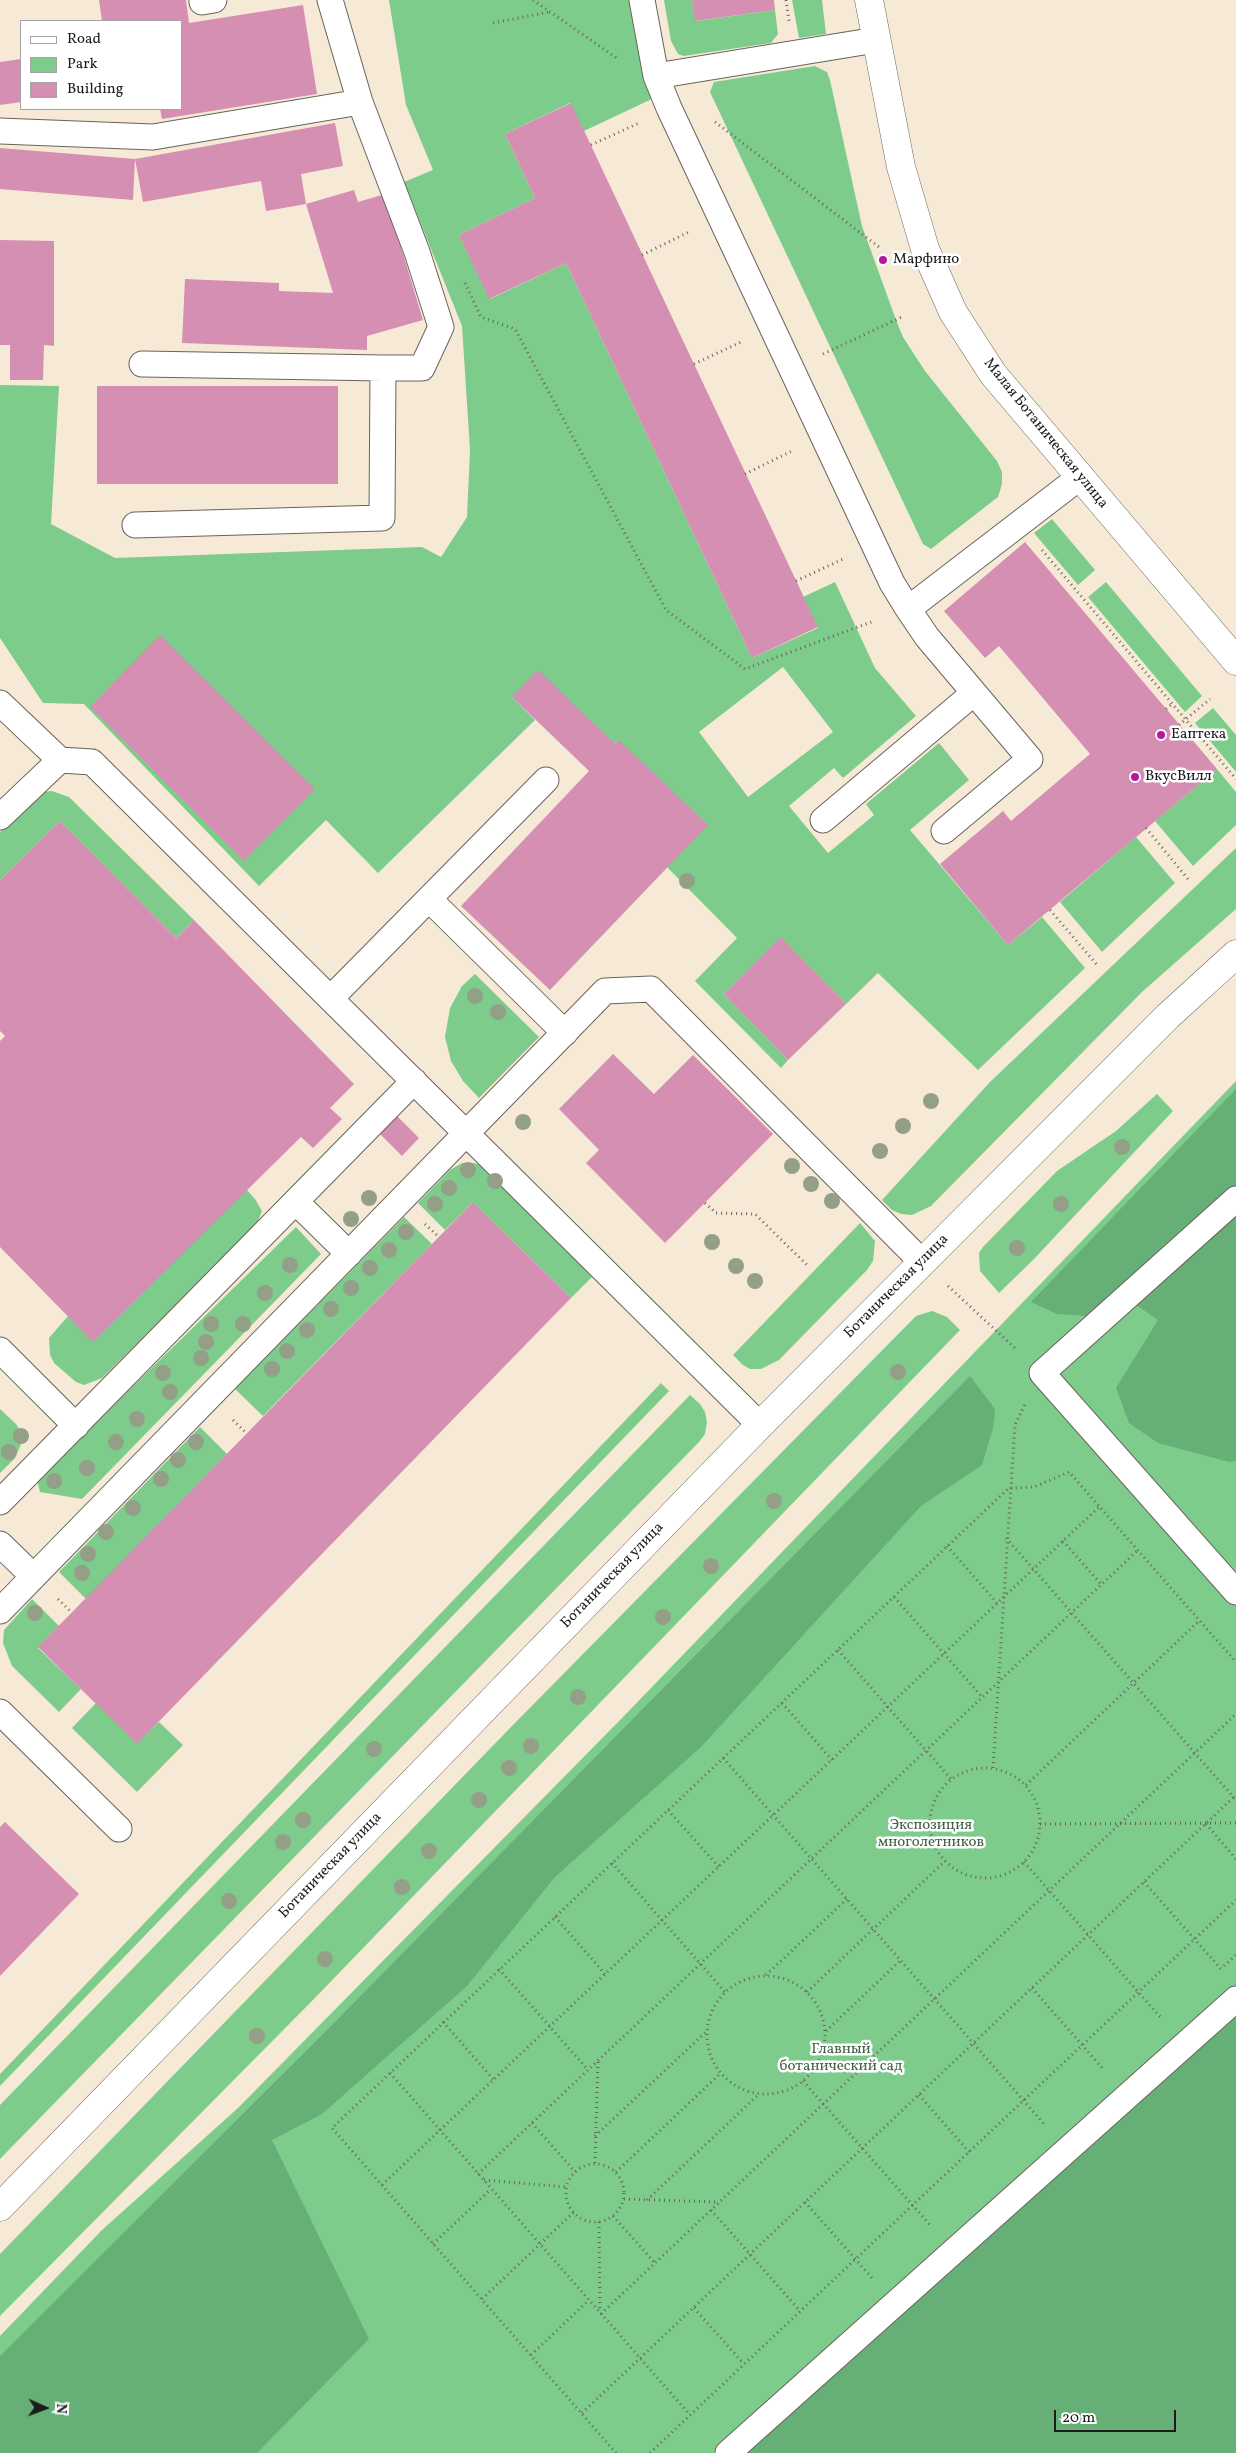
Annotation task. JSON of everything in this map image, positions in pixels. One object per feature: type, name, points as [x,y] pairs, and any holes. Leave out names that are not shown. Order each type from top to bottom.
[{"type":"main road","name":"Малая Ботаническая улица","points":[[869,0],[901,167],[925,249],[953,312],[993,374],[1236,661]]},
{"type":"main road","name":"Ботаническая улица","points":[[0,2207],[760,1425],[1168,1016],[1236,954]]},
{"type":"lane","points":[[142,364],[422,368],[441,327],[417,252],[360,102],[330,0]]},
{"type":"lane","points":[[642,0],[656,76],[669,108],[892,583],[927,637],[1030,758],[944,831]]},
{"type":"lane","points":[[656,76],[876,40]]},
{"type":"lane","points":[[0,130],[153,136],[360,102]]},
{"type":"lane","points":[[135,525],[382,518],[383,368]]},
{"type":"lane","points":[[908,609],[1080,477]]},
{"type":"lane","points":[[823,820],[974,693]]},
{"type":"lane","points":[[0,704],[60,760],[92,762],[760,1425]]},
{"type":"lane","points":[[0,817],[60,760]]},
{"type":"lane","points":[[331,998],[546,780]]},
{"type":"lane","points":[[428,899],[565,1033]]},
{"type":"lane","points":[[0,1611],[605,992],[651,989],[922,1262]]},
{"type":"lane","points":[[0,1502],[414,1081]]},
{"type":"lane","points":[[1236,1199],[1042,1374],[1236,1592]]},
{"type":"lane","points":[[296,1202],[349,1254]]},
{"type":"lane","points":[[0,1350],[76,1426]]},
{"type":"lane","points":[[0,1544],[33,1576]]},
{"type":"lane","points":[[0,1712],[120,1829]]},
{"type":"lane","points":[[728,2453],[1236,1999]]},
{"type":"path","points":[[532,0],[644,77],[656,76]]},
{"type":"path","points":[[493,23],[550,12]]},
{"type":"path","points":[[591,145],[682,102],[728,130],[879,247]]},
{"type":"path","points":[[642,254],[721,218]]},
{"type":"path","points":[[465,281],[481,318],[515,330],[666,610],[745,669],[908,609]]},
{"type":"path","points":[[791,369],[904,316]]},
{"type":"path","points":[[694,364],[772,327]]},
{"type":"path","points":[[745,474],[823,436]]},
{"type":"path","points":[[1019,523],[1236,779]]},
{"type":"path","points":[[796,581],[874,544]]},
{"type":"path","points":[[1179,725],[1210,699]]},
{"type":"path","points":[[1166,709],[1173,703]]},
{"type":"path","points":[[1146,828],[1188,879]]},
{"type":"path","points":[[1050,910],[1098,966]]},
{"type":"path","points":[[705,1203],[716,1213],[755,1214],[807,1265]]},
{"type":"path","points":[[922,1262],[1042,1374]]},
{"type":"path","points":[[993,1768],[1009,1488],[1015,1424]]},
{"type":"path","points":[[616,2453],[332,2128],[1009,1488],[1034,1487],[1069,1472],[1236,1662]]},
{"type":"path","points":[[382,2185],[1099,1506]]},
{"type":"path","points":[[582,2414],[1205,1824],[1235,1798],[1006,1538]]},
{"type":"path","points":[[1063,1541],[1102,1584]]},
{"type":"path","points":[[947,1546],[998,1603]]},
{"type":"path","points":[[478,2174],[1138,1550]]},
{"type":"path","points":[[894,1597],[982,1697]]},
{"type":"path","points":[[1025,1785],[1200,1621]]},
{"type":"path","points":[[838,1650],[951,1779]]},
{"type":"path","points":[[782,1703],[832,1760]]},
{"type":"path","points":[[600,2313],[1236,1714]]},
{"type":"path","points":[[723,1758],[1050,2130]]},
{"type":"path","points":[[993,1768],[1006,1771],[1025,1785],[1037,1804],[1040,1824],[1034,1849],[1024,1862],[1009,1872],[987,1878],[965,1874],[945,1861],[933,1842],[930,1819],[936,1797],[951,1779],[972,1769],[993,1768]]},
{"type":"path","points":[[668,1810],[718,1867]]},
{"type":"path","points":[[1040,1824],[1236,1823]]},
{"type":"path","points":[[1205,1824],[1236,1859]]},
{"type":"path","points":[[807,1992],[945,1861]]},
{"type":"path","points":[[1024,1862],[1165,2022]]},
{"type":"path","points":[[612,1863],[725,1992]]},
{"type":"path","points":[[1144,1882],[1221,1969]]},
{"type":"path","points":[[766,1975],[847,1899]]},
{"type":"path","points":[[650,2453],[1236,1900]]},
{"type":"path","points":[[555,1917],[605,1974]]},
{"type":"path","points":[[826,2031],[901,1960]]},
{"type":"path","points":[[499,1970],[588,2070]]},
{"type":"path","points":[[766,1975],[782,1977],[807,1992],[822,2014],[826,2031],[824,2051],[816,2068],[804,2081],[787,2091],[768,2094],[750,2092],[733,2084],[721,2073],[710,2055],[707,2031],[708,2018],[717,2001],[725,1992],[745,1978],[766,1975]]},
{"type":"path","points":[[1032,1988],[1109,2075]]},
{"type":"path","points":[[443,2022],[493,2079]]},
{"type":"path","points":[[596,2136],[707,2031]]},
{"type":"path","points":[[594,2163],[598,2060]]},
{"type":"path","points":[[390,2073],[690,2415]]},
{"type":"path","points":[[616,2172],[721,2073]]},
{"type":"path","points":[[804,2081],[935,2230]]},
{"type":"path","points":[[647,2200],[760,2093]]},
{"type":"path","points":[[919,2095],[969,2152]]},
{"type":"path","points":[[532,2123],[575,2172]]},
{"type":"path","points":[[594,2163],[603,2164],[616,2172],[623,2183],[624,2199],[620,2210],[613,2216],[599,2222],[587,2221],[574,2212],[567,2203],[566,2187],[575,2172],[585,2165],[594,2163]]},
{"type":"path","points":[[483,2180],[566,2187]]},
{"type":"path","points":[[433,2244],[491,2189]]},
{"type":"path","points":[[624,2199],[719,2202]]},
{"type":"path","points":[[805,2202],[877,2284]]},
{"type":"path","points":[[711,2210],[800,2311]]},
{"type":"path","points":[[482,2299],[574,2212]]},
{"type":"path","points":[[613,2216],[655,2263]]},
{"type":"path","points":[[599,2222],[600,2313]]},
{"type":"path","points":[[531,2355],[589,2300]]},
{"type":"path","points":[[694,2308],[744,2364]]},
{"type":"green space","points":[[389,0],[632,0],[654,98],[584,131],[570,103],[505,134],[535,198],[459,235],[490,299],[566,263],[752,658],[818,628],[803,597],[835,582],[875,668],[916,716],[843,778],[834,768],[789,806],[828,853],[874,815],[866,804],[939,743],[969,780],[910,830],[1008,945],[1042,917],[1085,968],[978,1070],[878,973],[846,1004],[781,938],[724,994],[788,1060],[781,1068],[695,981],[737,938],[667,867],[619,740],[615,744],[512,697],[535,720],[378,873],[326,820],[259,886],[84,704],[43,703],[0,638],[0,385],[59,386],[51,524],[115,558],[422,547],[441,557],[467,517],[470,450],[462,326],[404,182],[433,170],[406,105]],"holes":[[[783,667],[833,732],[748,797],[699,732]]]},
{"type":"green space","points":[[664,0],[692,0],[696,21],[775,10],[778,34],[771,43],[684,56],[678,54],[671,41]]},
{"type":"green space","points":[[792,0],[822,0],[826,34],[799,38]]},
{"type":"green space","points":[[815,66],[827,72],[830,80],[862,226],[903,337],[925,371],[997,461],[1002,472],[1002,484],[998,497],[931,549],[923,544],[710,92],[714,82]]},
{"type":"green space","points":[[1052,519],[1095,570],[1078,585],[1034,533]]},
{"type":"green space","points":[[1106,582],[1202,696],[1185,712],[1088,597]]},
{"type":"green space","points":[[1213,708],[1236,735],[1236,772],[1195,723]]},
{"type":"green space","points":[[1217,769],[1236,792],[1236,825],[1193,866],[1155,821]]},
{"type":"green space","points":[[52,791],[69,797],[194,920],[176,938],[60,821],[0,880],[0,832],[36,797],[43,792]]},
{"type":"green space","points":[[1136,837],[1175,883],[1102,952],[1060,902]]},
{"type":"green space","points":[[1236,848],[1236,909],[1142,992],[931,1206],[912,1215],[901,1214],[892,1210],[882,1200],[990,1082]]},
{"type":"green space","points":[[475,974],[539,1037],[479,1098],[463,1081],[451,1061],[445,1037],[450,1008],[462,986]]},
{"type":"green space","name":"Экспозиция многолетников","points":[[1236,1081],[1236,2453],[0,2453],[0,2336],[102,2230],[238,2108],[624,1716]]},
{"type":"green space","points":[[1236,1089],[1236,1461],[1229,1462],[1158,1443],[1129,1423],[1116,1388],[1158,1320],[1119,1293],[1086,1316],[1057,1314],[1031,1302]]},
{"type":"green space","points":[[1157,1094],[1173,1111],[1033,1260],[999,1293],[980,1271],[979,1253],[983,1247],[1057,1171],[1116,1131]]},
{"type":"green space","points":[[462,1163],[484,1165],[596,1273],[571,1298],[473,1202],[445,1230],[418,1203],[450,1170]]},
{"type":"green space","points":[[247,1190],[262,1211],[256,1226],[102,1378],[84,1385],[76,1382],[54,1363],[50,1355],[49,1338],[68,1316]]},
{"type":"green space","points":[[404,1217],[432,1244],[263,1416],[235,1389]]},
{"type":"green space","points":[[860,1223],[875,1241],[873,1261],[867,1270],[779,1360],[761,1369],[750,1369],[743,1365],[733,1355]]},
{"type":"green space","points":[[296,1227],[321,1254],[82,1499],[40,1492],[37,1480]]},
{"type":"green space","points":[[932,1311],[947,1317],[960,1330],[311,2002],[0,2316],[0,2254],[513,1725],[916,1316]]},
{"type":"green space","points":[[970,1376],[995,1409],[993,1428],[982,1465],[921,1506],[702,1746],[555,1877],[467,1986],[322,2114],[272,2140],[369,2339],[257,2453],[0,2453],[0,2356],[335,2022]]},
{"type":"green space","points":[[661,1383],[669,1391],[0,2086],[0,2074]]},
{"type":"green space","points":[[690,1395],[700,1404],[705,1412],[707,1422],[705,1434],[699,1442],[0,2159],[0,2105]]},
{"type":"green space","points":[[0,1409],[16,1424],[22,1433],[22,1442],[15,1458],[0,1473]]},
{"type":"green space","points":[[200,1427],[227,1454],[86,1599],[59,1572]]},
{"type":"green space","points":[[32,1599],[59,1626],[38,1648],[81,1689],[59,1712],[12,1666],[3,1643],[4,1630]]},
{"type":"green space","points":[[96,1703],[137,1743],[159,1722],[183,1745],[137,1792],[72,1728]]},
{"type":"green space","points":[[1236,2009],[1236,2453],[716,2453]]},
{"type":"building","points":[[99,0],[186,0],[189,23],[303,5],[317,94],[162,119],[160,110],[182,110],[182,20],[102,20]]},
{"type":"building","points":[[692,0],[774,0],[775,10],[695,21]]},
{"type":"building","points":[[20,59],[20,102],[0,105],[0,62]]},
{"type":"building","points":[[571,103],[818,627],[752,658],[566,263],[489,299],[459,235],[535,198],[505,134]]},
{"type":"building","points":[[335,123],[343,166],[301,174],[306,204],[266,211],[261,181],[143,202],[135,159]]},
{"type":"building","points":[[0,148],[135,159],[133,200],[0,189]]},
{"type":"building","points":[[354,190],[358,202],[385,194],[423,320],[367,336],[367,350],[182,343],[185,279],[279,283],[279,291],[333,293],[306,204]]},
{"type":"building","points":[[0,240],[54,241],[54,346],[44,345],[43,380],[10,380],[10,345],[0,345]]},
{"type":"building","points":[[97,386],[338,386],[338,484],[97,484]]},
{"type":"building","points":[[1025,542],[1217,769],[1008,945],[940,864],[1003,811],[1011,821],[1090,754],[999,646],[985,658],[944,611]]},
{"type":"building","points":[[160,635],[315,789],[244,861],[90,707]]},
{"type":"building","points":[[538,670],[615,744],[619,740],[708,825],[550,990],[461,906],[589,771],[512,697]]},
{"type":"building","points":[[60,821],[176,938],[194,920],[354,1084],[330,1108],[342,1119],[313,1148],[301,1137],[93,1342],[0,1247],[0,1041],[5,1036],[0,1031],[0,880]]},
{"type":"building","points":[[781,937],[846,1004],[788,1060],[724,994]]},
{"type":"building","points":[[613,1054],[654,1094],[693,1055],[773,1134],[665,1243],[586,1163],[599,1150],[559,1109]]},
{"type":"building","points":[[393,1112],[419,1138],[402,1156],[376,1130]]},
{"type":"building","points":[[473,1202],[571,1298],[137,1744],[38,1647]]},
{"type":"building","points":[[5,1822],[79,1894],[0,1976],[0,1827]]},
{"type":"place","name":"Марфино","points":[[883,260]]},
{"type":"place","name":"Еаптека","points":[[1161,735]]},
{"type":"place","name":"ВкусВилл","points":[[1135,777]]},
{"type":"park label","name":"Главный ботанический сад","points":[[841,2058]]}]
